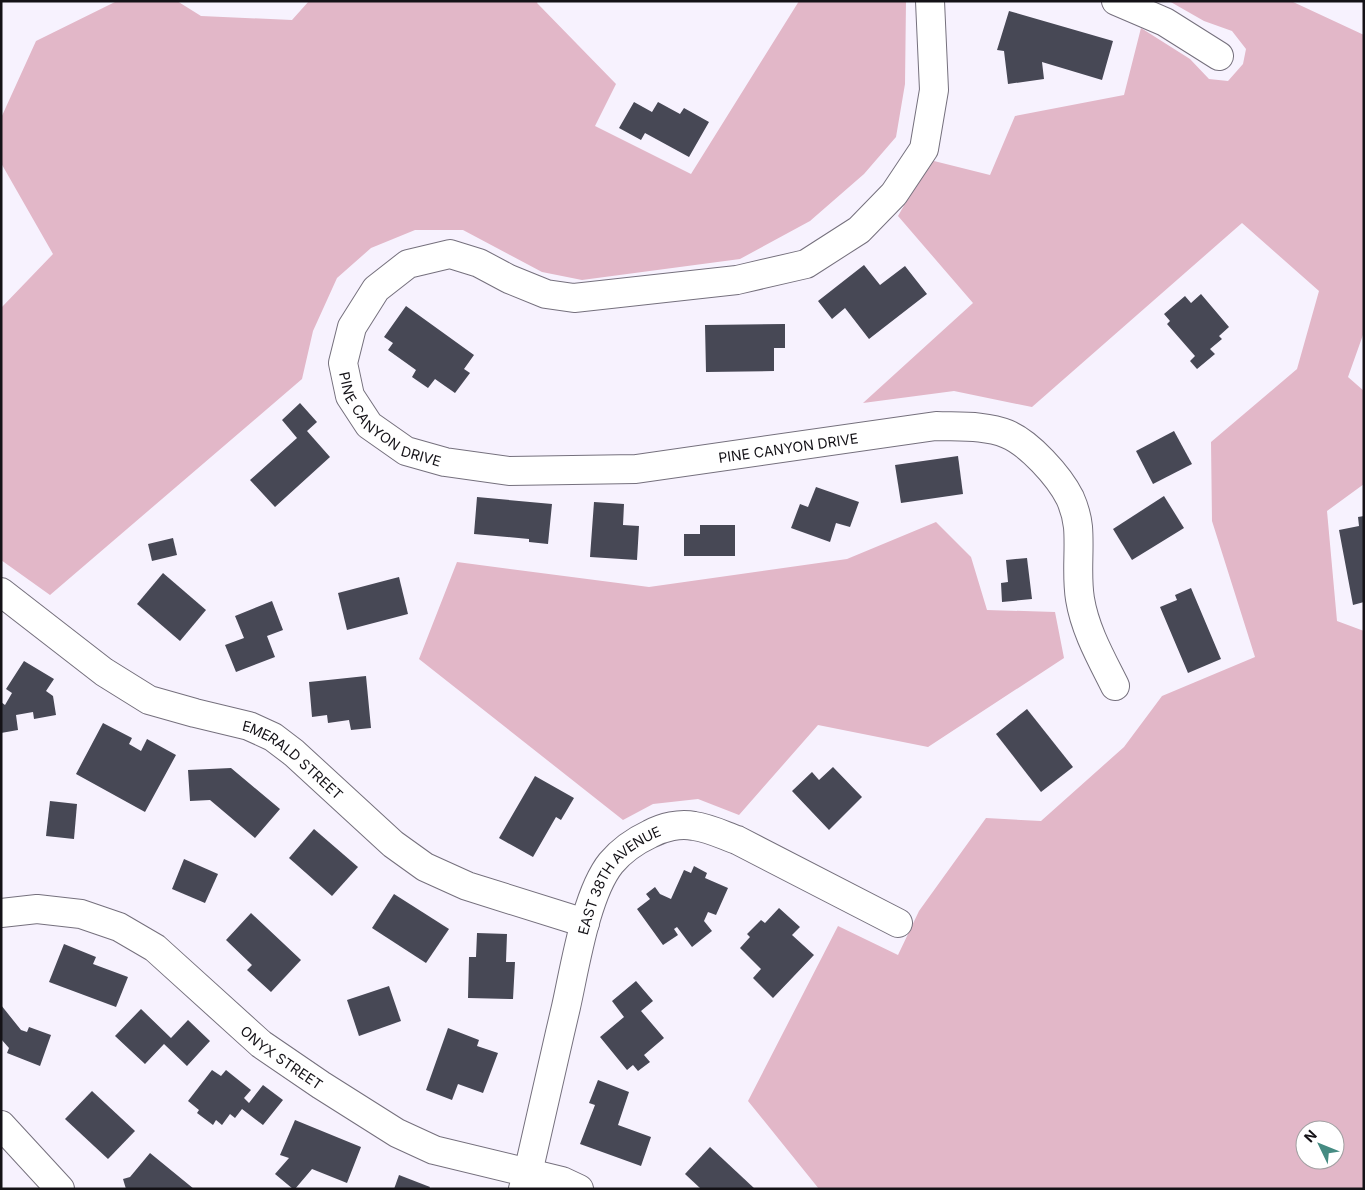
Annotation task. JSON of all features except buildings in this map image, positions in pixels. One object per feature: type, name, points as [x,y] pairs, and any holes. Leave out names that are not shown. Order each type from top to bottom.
[{"type":"street","name":"PINE CANYON DRIVE","points":[[930,1],[934,90],[924,149],[894,194],[859,230],[806,264],[798,266],[737,280],[574,298],[546,294],[509,279],[479,263],[450,254],[408,264],[376,289],[352,327],[343,363],[350,396],[369,425],[406,451],[445,462],[509,471],[636,469],[936,426],[981,428],[1007,434],[1025,444],[1036,454],[1060,482],[1070,498],[1078,527],[1079,596],[1083,617],[1091,638],[1115,686]]},
{"type":"street","points":[[1116,1],[1165,22],[1219,56]]},
{"type":"street","name":"EMERALD STREET","points":[[1,592],[104,672],[149,700],[249,726],[273,737],[294,753],[393,844],[424,867],[467,886],[585,923]]},
{"type":"street","name":"EAST 38TH AVENUE","points":[[525,1181],[585,923],[602,876],[624,849],[638,839],[674,826],[692,825],[712,830],[737,840],[898,923]]},
{"type":"street","name":"ONYX STREET","points":[[1,913],[37,909],[81,914],[119,927],[155,948],[261,1044],[397,1133],[434,1150],[525,1181],[562,1181],[579,1189]]},
{"type":"street","points":[[1,1125],[60,1189]]},
{"type":"shaded area","points":[[117,1],[177,1],[201,16],[292,20],[309,1],[538,1],[537,3],[616,84],[595,126],[691,174],[799,1],[906,1],[905,84],[896,137],[864,174],[810,221],[740,259],[582,280],[542,272],[463,230],[415,230],[371,248],[337,278],[313,331],[302,379],[50,595],[1,560],[1,308],[53,254],[1,163],[1,118],[36,41]]},
{"type":"shaded area","points":[[1169,1],[1291,1],[1364,35],[1364,332],[1348,377],[1364,391],[1364,484],[1327,511],[1337,621],[1364,631],[1364,1189],[819,1189],[748,1101],[838,926],[898,955],[919,911],[986,818],[1041,821],[1124,747],[1162,696],[1255,657],[1212,521],[1211,442],[1297,369],[1319,291],[1242,223],[1032,407],[954,391],[863,403],[973,303],[898,216],[930,160],[990,175],[1015,116],[1124,95],[1141,28],[1190,59],[1209,79],[1228,81],[1243,64],[1246,49],[1232,31],[1204,21]]},
{"type":"shaded area","points":[[936,522],[971,557],[987,610],[1055,612],[1064,658],[928,747],[818,725],[739,815],[698,799],[653,804],[623,820],[419,659],[457,562],[649,587],[847,559]]}]
